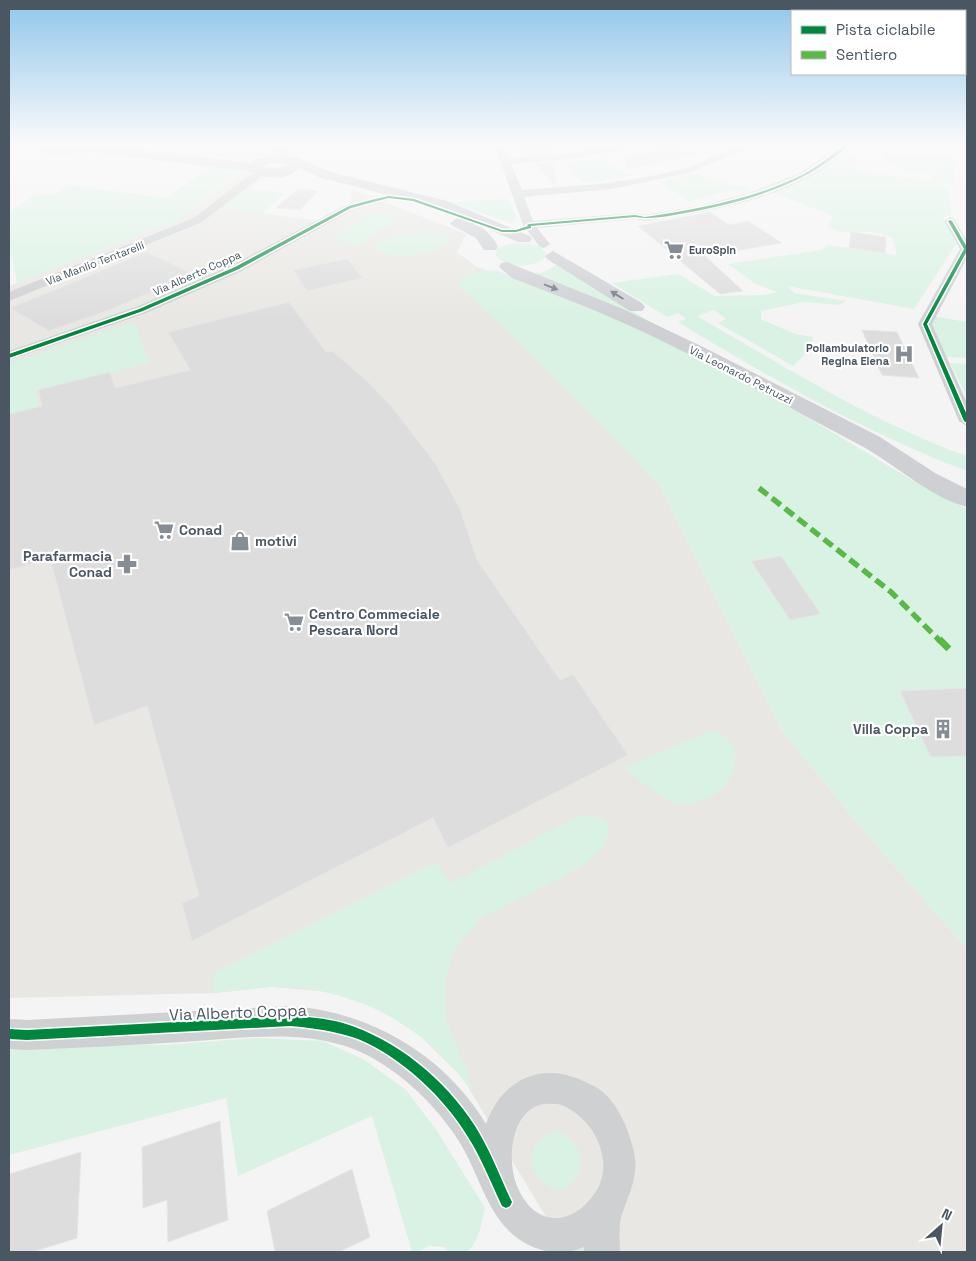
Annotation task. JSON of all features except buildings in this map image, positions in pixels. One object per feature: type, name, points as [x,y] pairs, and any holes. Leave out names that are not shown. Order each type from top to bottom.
[{"type":"main road","points":[[402,203],[471,228],[486,239],[490,247],[524,232]]},
{"type":"main road","points":[[421,203],[498,230],[524,232]]},
{"type":"main road","points":[[437,203],[524,232]]},
{"type":"main road","name":"Via Leonardo Petruzzi","points":[[524,232],[548,250],[683,336],[873,433],[944,477],[967,485]]},
{"type":"main road","name":"Via Leonardo Petruzzi","points":[[490,247],[487,254],[488,258],[498,264],[518,274],[617,313],[687,346],[872,442],[941,486],[967,499]]},
{"type":"main road","points":[[507,267],[536,267],[550,260],[548,250]]},
{"type":"street","name":"Via Manlio Tentarelli","points":[[9,297],[198,220],[222,203]]},
{"type":"street","points":[[350,207],[353,203]]},
{"type":"street","name":"Via Alberto Coppa","points":[[9,356],[141,310],[237,268],[350,207],[368,203]]},
{"type":"street","points":[[519,203],[524,232],[632,212],[645,218],[690,211],[721,203]]},
{"type":"street","points":[[950,221],[966,249],[926,324],[967,421]]},
{"type":"street","name":"Via Alberto Coppa","points":[[9,1034],[28,1035],[290,1021],[316,1023],[344,1029],[376,1042],[408,1064],[438,1091],[467,1124],[506,1202]]},
{"type":"street","points":[[558,1088],[577,1093],[594,1106],[608,1123],[616,1146],[618,1170],[614,1193],[604,1214],[591,1227],[574,1235],[557,1237],[544,1242],[520,1220],[506,1202],[498,1183],[495,1163],[496,1144],[501,1126],[511,1109],[524,1097],[539,1089],[558,1088]]},
{"type":"street","points":[[602,1252],[604,1214]]},
{"type":"shaded area","points":[[201,203],[232,203],[225,208],[321,221],[350,203],[386,203],[466,234],[457,252],[475,266],[569,300],[508,331],[659,484],[783,732],[864,831],[967,949],[967,1252],[567,1252],[462,1077],[420,1036],[381,1010],[330,992],[272,987],[214,993],[9,998],[9,286],[176,221]]},
{"type":"green space","points":[[23,203],[200,203],[176,221],[17,283],[9,242],[9,212]]},
{"type":"green space","points":[[231,203],[274,203],[263,213],[224,208]]},
{"type":"green space","points":[[453,203],[511,203],[516,216],[513,222],[510,223]]},
{"type":"green space","points":[[800,203],[951,203],[951,216],[942,215],[956,244],[914,309],[788,286],[794,293],[846,301],[839,305],[804,302],[761,311],[761,319],[795,334],[813,337],[811,348],[793,366],[718,323],[726,319],[714,310],[697,316],[863,410],[897,427],[967,456],[967,471],[892,440],[783,384],[678,322],[686,319],[678,313],[667,317],[612,283],[678,274],[715,296],[765,295],[777,292],[754,283],[728,264],[821,250],[828,245],[897,255],[892,238],[886,235],[868,232],[842,232],[828,227],[833,216]]},
{"type":"green space","points":[[373,212],[399,219],[359,245],[332,237]]},
{"type":"green space","points":[[440,232],[451,238],[437,249],[414,255],[401,256],[390,254],[374,246],[385,238]]},
{"type":"green space","points":[[524,243],[539,246],[546,253],[545,257],[534,264],[520,266],[507,263],[496,256],[497,249],[508,244]]},
{"type":"green space","points":[[557,265],[672,335],[524,274],[542,273]]},
{"type":"green space","points":[[495,270],[573,298],[647,331],[800,413],[917,483],[967,509],[967,949],[864,831],[783,732],[659,484],[507,331],[459,287],[461,279],[472,273]]},
{"type":"green space","points":[[933,316],[967,322],[967,358],[945,357],[928,324]]},
{"type":"green space","points":[[134,322],[150,363],[36,390],[39,407],[9,414],[9,363]]},
{"type":"green space","points":[[950,363],[967,364],[967,397]]},
{"type":"green space","points":[[712,730],[722,734],[729,741],[734,748],[736,757],[732,775],[727,783],[720,791],[708,798],[685,804],[674,802],[651,789],[624,768]]},
{"type":"green space","points":[[584,815],[600,817],[606,820],[610,834],[602,848],[581,867],[481,918],[453,952],[445,982],[446,1018],[459,1053],[467,1067],[471,1091],[453,1067],[432,1047],[409,1029],[384,1014],[358,1002],[330,993],[301,988],[271,987],[214,993],[214,973],[436,862],[451,883]]},
{"type":"green space","points":[[254,1038],[323,1041],[365,1060],[406,1090],[437,1131],[485,1208],[479,1231],[471,1248],[465,1252],[457,1253],[447,1252],[445,1247],[429,1246],[417,1252],[412,1252],[372,1116],[238,1176],[226,1098],[9,1155],[9,1047],[32,1050],[121,1044],[165,1045]]},
{"type":"green space","points":[[557,1132],[574,1142],[580,1159],[577,1177],[562,1190],[550,1187],[541,1181],[535,1172],[532,1162],[537,1142],[545,1136]]},
{"type":"marked path","points":[[759,488],[891,592],[949,649]]},
{"type":"cycle path","points":[[9,356],[141,310],[237,268],[350,207],[365,203]]},
{"type":"cycle path","points":[[422,203],[502,231],[516,231],[530,227]]},
{"type":"cycle path","points":[[529,225],[635,216],[645,218],[727,203]]},
{"type":"cycle path","points":[[950,221],[966,249],[925,324],[967,421]]},
{"type":"cycle path","points":[[9,1034],[27,1035],[290,1021],[330,1026],[361,1035],[412,1066],[441,1093],[472,1131],[506,1202]]},
{"type":"place","name":"EuroSpin","points":[[674,250]]},
{"type":"place","name":"Poliambulatorio Regina Elena","points":[[904,354]]},
{"type":"place","name":"Conad","points":[[164,530]]},
{"type":"place","name":"motivi","points":[[240,541]]},
{"type":"place","name":"Parafarmacia Conad","points":[[127,564]]},
{"type":"place","name":"Centro Commeciale Pescara Nord","points":[[294,622]]},
{"type":"place","name":"Villa Coppa","points":[[943,729]]}]
